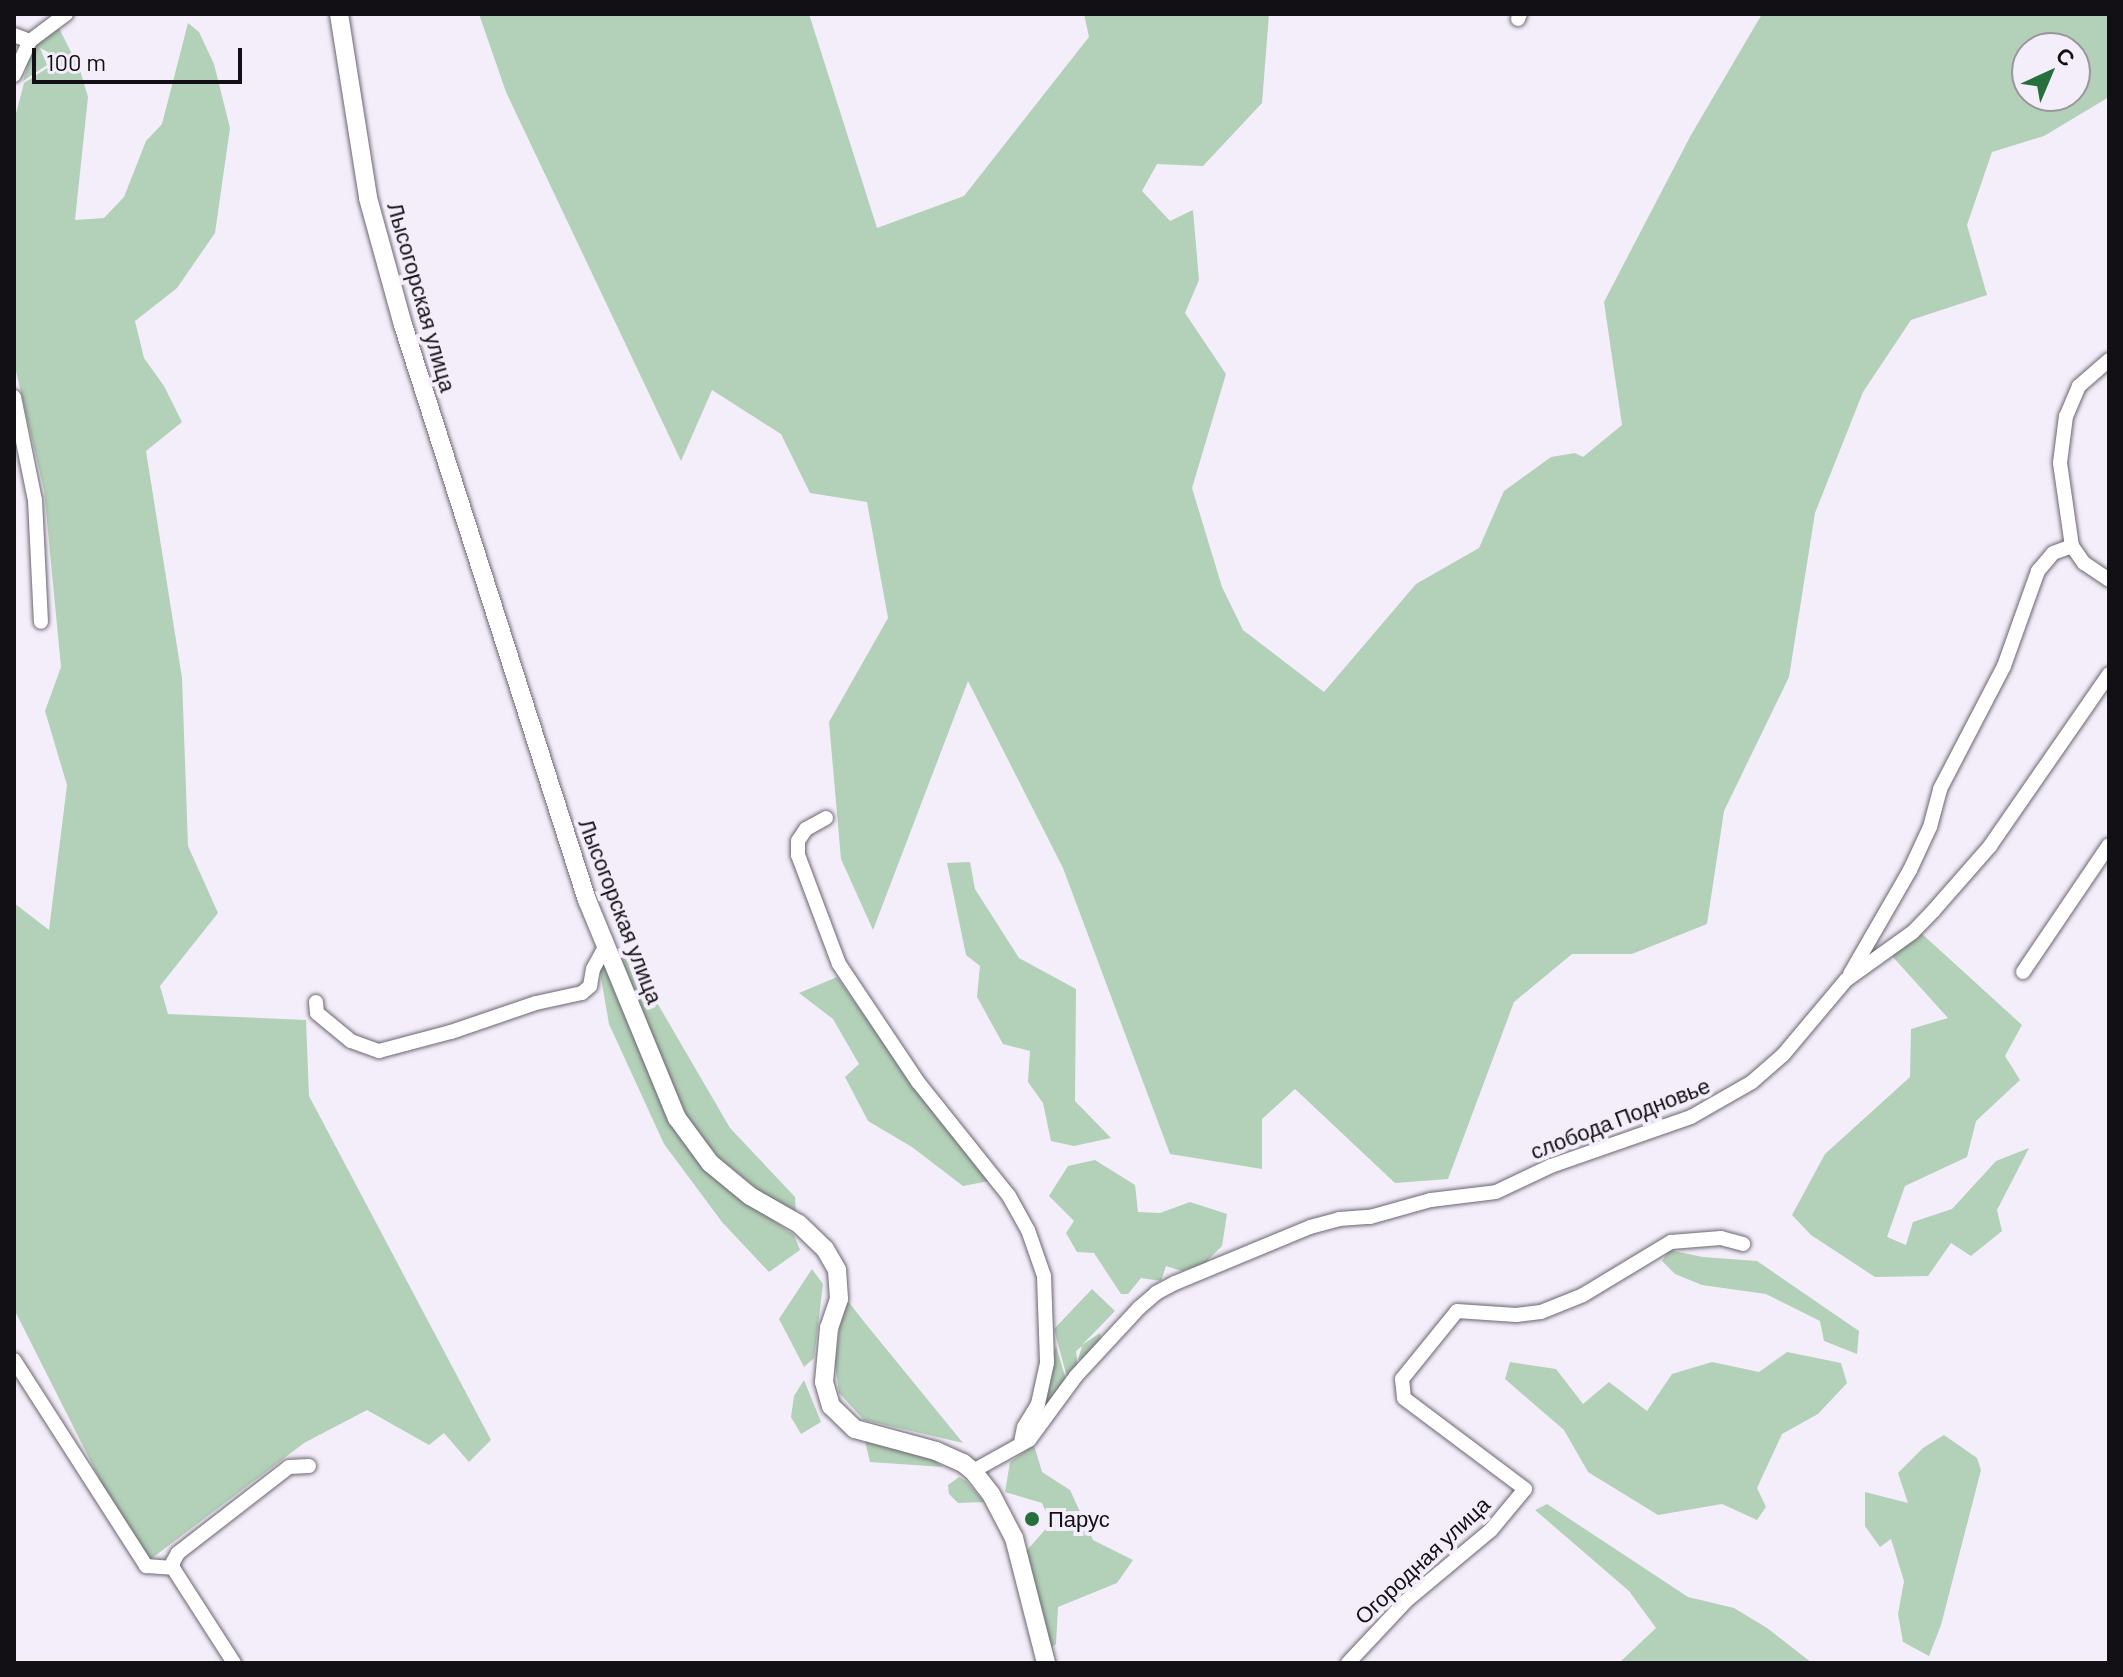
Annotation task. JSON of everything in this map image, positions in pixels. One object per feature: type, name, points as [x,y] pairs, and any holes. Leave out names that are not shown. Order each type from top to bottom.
[{"type":"street","points":[[14,75],[30,41],[66,14]]},
{"type":"street","name":"Лысогорская улица","points":[[339,14],[368,198],[403,325],[587,900],[677,1118],[710,1163],[750,1196],[799,1224],[825,1249],[837,1270],[839,1299],[829,1328],[824,1382],[831,1406],[855,1429],[936,1451],[973,1471],[991,1494],[1014,1538],[1046,1663]]},
{"type":"street","points":[[14,35],[30,41]]},
{"type":"street","points":[[2109,360],[2079,386],[2066,416],[2060,463],[2072,546],[2084,563],[2109,580]]},
{"type":"street","points":[[14,397],[35,500],[41,622]]},
{"type":"street","points":[[1846,980],[1910,870],[1930,827],[1940,789],[2004,666],[2038,571],[2053,553],[2072,546]]},
{"type":"street","name":"слобода Подновье","points":[[1028,1438],[1076,1376],[1156,1293],[1310,1227],[1339,1219],[1370,1217],[1431,1200],[1496,1192],[1551,1166],[1691,1117],[1727,1099],[1773,1064],[1846,980],[1913,932],[1990,846],[2109,674]]},
{"type":"street","points":[[826,818],[806,829],[798,841],[798,855],[839,964],[918,1082],[1009,1196],[1028,1230],[1044,1276],[1047,1363],[1038,1404],[1024,1427],[1028,1438],[973,1471]]},
{"type":"street","points":[[2023,972],[2109,845]]},
{"type":"street","points":[[316,1002],[317,1013],[351,1041],[379,1051],[451,1032],[536,1003],[582,993],[590,986],[593,969],[606,946]]},
{"type":"street","name":"Огородная улица","points":[[1348,1663],[1406,1601],[1491,1530],[1525,1489],[1404,1398],[1402,1379],[1457,1311],[1516,1315],[1541,1312],[1583,1295],[1671,1242],[1721,1238],[1743,1244]]},
{"type":"street","points":[[14,1360],[146,1566],[173,1568]]},
{"type":"street","points":[[173,1568],[178,1553],[289,1467],[309,1466]]},
{"type":"street","points":[[173,1568],[234,1663]]},
{"type":"green space","points":[[479,14],[809,14],[877,228],[964,196],[1089,37],[1084,14],[1269,14],[1262,103],[1203,166],[1157,164],[1142,191],[1170,221],[1193,210],[1199,280],[1185,313],[1226,374],[1192,488],[1222,587],[1243,630],[1324,692],[1416,584],[1479,548],[1504,491],[1551,457],[1575,453],[1583,457],[1622,425],[1604,302],[1691,135],[1762,14],[2109,14],[2109,97],[2091,108],[2091,32],[2011,32],[2011,112],[2084,112],[2044,136],[1992,152],[1967,225],[1987,295],[1911,320],[1863,392],[1815,513],[1789,677],[1724,811],[1707,924],[1632,954],[1572,954],[1514,1002],[1448,1179],[1395,1183],[1295,1089],[1262,1119],[1262,1169],[1170,1154],[1063,868],[968,681],[873,930],[841,859],[829,722],[888,618],[867,502],[810,493],[781,434],[712,390],[681,461],[506,92]]},
{"type":"green space","points":[[188,23],[199,32],[214,64],[230,128],[215,233],[177,288],[135,321],[144,358],[164,386],[182,422],[146,451],[182,678],[188,846],[218,913],[160,986],[168,1014],[306,1020],[309,1096],[491,1440],[469,1462],[444,1433],[429,1445],[367,1410],[304,1443],[143,1565],[14,1309],[14,903],[49,930],[67,785],[45,711],[61,667],[44,490],[14,363],[14,121],[24,83],[52,65],[48,52],[40,48],[47,65],[23,81],[28,65],[23,70],[35,39],[57,24],[80,70],[88,97],[75,220],[104,218],[124,197],[146,141],[162,124]]},
{"type":"green space","points":[[970,862],[975,889],[1019,958],[1076,989],[1075,1101],[1111,1138],[1074,1146],[1051,1141],[1043,1103],[1028,1082],[1030,1051],[1003,1044],[977,997],[980,966],[966,955],[947,863]]},
{"type":"green space","points":[[1921,933],[2022,1025],[2005,1056],[2020,1080],[1976,1121],[1967,1157],[1905,1186],[1887,1237],[1906,1245],[1913,1222],[1952,1209],[1996,1161],[2029,1148],[1997,1210],[2002,1231],[1971,1256],[1951,1243],[1928,1276],[1875,1277],[1811,1235],[1792,1215],[1825,1154],[1910,1077],[1911,1029],[1948,1018],[1892,956]]},
{"type":"green space","points":[[614,953],[631,958],[730,1128],[795,1197],[796,1215],[777,1205],[719,1158],[683,1115]]},
{"type":"green space","points":[[599,966],[608,968],[685,1143],[744,1200],[794,1235],[800,1250],[769,1272],[722,1222],[664,1144],[609,1024]]},
{"type":"green space","points":[[837,977],[919,1092],[989,1181],[963,1186],[912,1147],[868,1121],[845,1077],[859,1064],[833,1019],[799,993]]},
{"type":"green space","points":[[1095,1160],[1135,1185],[1138,1212],[1160,1213],[1190,1202],[1227,1214],[1222,1246],[1205,1263],[1182,1271],[1166,1266],[1161,1281],[1141,1278],[1128,1294],[1121,1294],[1094,1253],[1077,1252],[1066,1233],[1074,1221],[1049,1196],[1068,1166]]},
{"type":"green space","points":[[1669,1250],[1703,1257],[1757,1261],[1859,1331],[1857,1354],[1824,1341],[1820,1321],[1766,1294],[1702,1285],[1675,1274],[1662,1261]]},
{"type":"green space","points":[[812,1269],[823,1284],[814,1358],[804,1367],[779,1319]]},
{"type":"green space","points":[[1092,1289],[1115,1311],[1082,1345],[1100,1333],[1101,1340],[1088,1357],[1078,1360],[1082,1346],[1076,1351],[1078,1369],[1068,1381],[1054,1329]]},
{"type":"green space","points":[[844,1296],[963,1443],[864,1420],[839,1393],[835,1363]]},
{"type":"green space","points":[[1056,1346],[1067,1383],[1027,1439],[1049,1364]]},
{"type":"green space","points":[[1787,1352],[1841,1363],[1847,1383],[1818,1414],[1782,1434],[1757,1488],[1766,1507],[1757,1520],[1722,1504],[1658,1515],[1588,1472],[1564,1430],[1505,1379],[1510,1362],[1556,1369],[1583,1404],[1609,1382],[1647,1411],[1672,1374],[1712,1362],[1759,1372]]},
{"type":"green space","points":[[804,1380],[821,1422],[801,1434],[791,1417],[794,1396]]},
{"type":"green space","points":[[1944,1435],[1977,1458],[1981,1470],[1941,1625],[1929,1656],[1903,1642],[1898,1614],[1904,1581],[1891,1539],[1880,1547],[1865,1526],[1865,1492],[1908,1503],[1898,1473],[1923,1448]]},
{"type":"green space","points":[[864,1437],[926,1454],[943,1467],[870,1462]]},
{"type":"green space","points":[[1034,1445],[1042,1472],[1070,1490],[1093,1540],[1133,1560],[1117,1583],[1058,1607],[1056,1644],[1048,1650],[1022,1556],[1051,1523],[1042,1503],[1005,1492],[1010,1462]]},
{"type":"green space","points":[[959,1477],[984,1502],[958,1503],[949,1494],[948,1485]]},
{"type":"green space","points":[[1547,1504],[1688,1597],[1734,1608],[1767,1628],[1812,1663],[1619,1663],[1656,1628],[1629,1591],[1535,1510]]},
{"type":"place","name":"Парус","points":[[1032,1519]]}]
